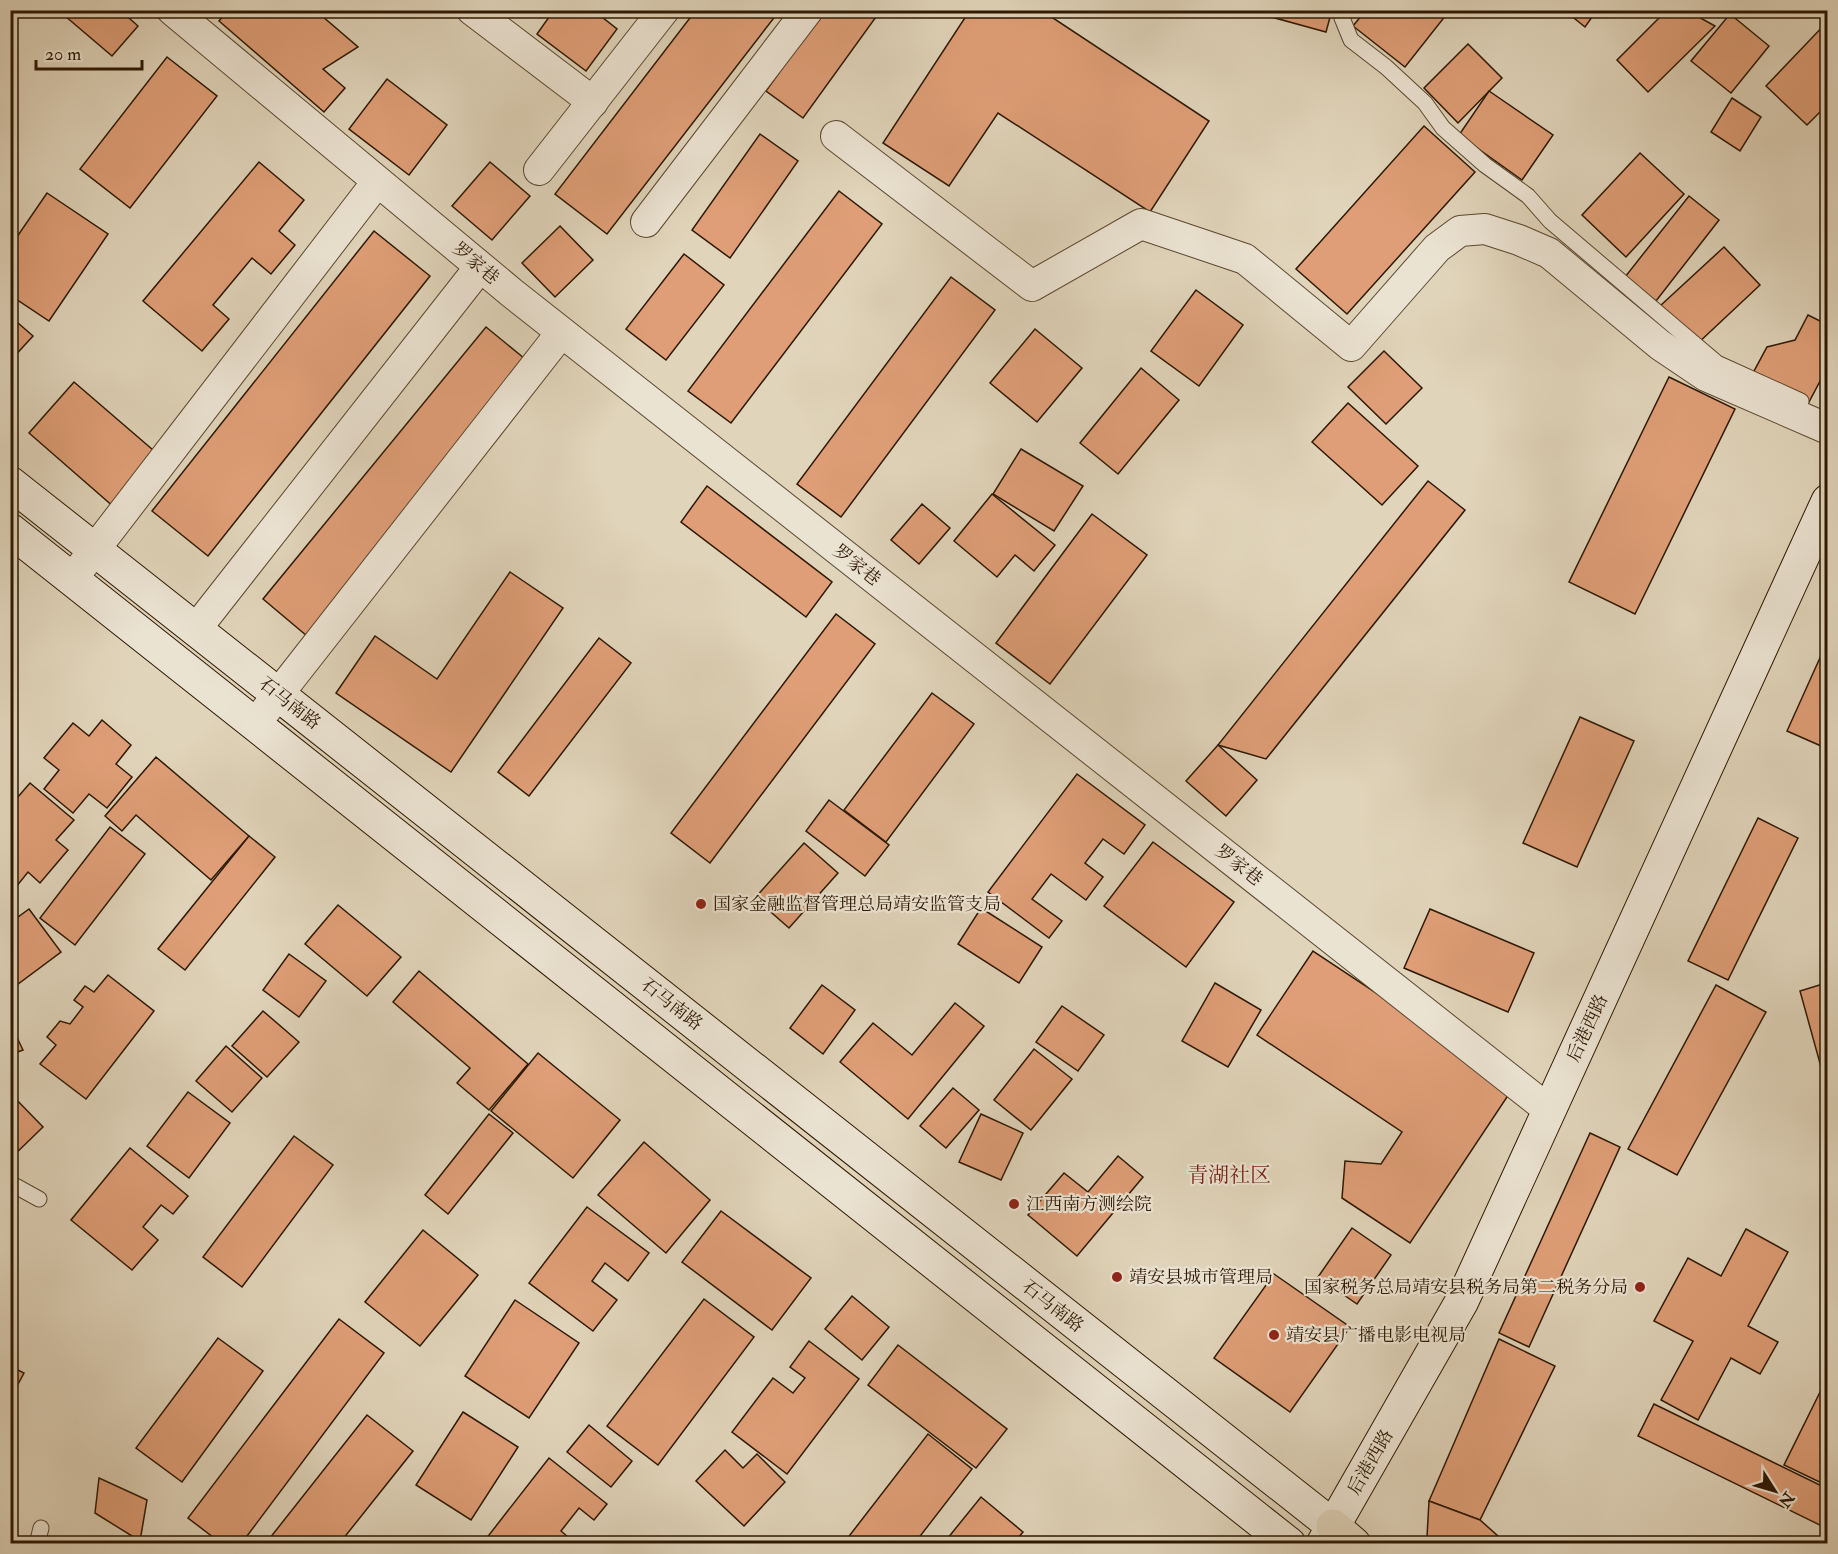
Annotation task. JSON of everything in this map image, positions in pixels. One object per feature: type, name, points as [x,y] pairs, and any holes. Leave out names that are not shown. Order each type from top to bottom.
[{"type":"main road","name":"石马南路","points":[[10,483],[279,694],[1337,1538]]},
{"type":"main road","name":"后港西路","points":[[1337,1538],[1462,1301],[1827,502]]},
{"type":"main road","name":"石马南路","points":[[10,530],[1288,1544]]},
{"type":"street","name":"罗家巷","points":[[172,10],[561,333],[1550,1110]]},
{"type":"street","points":[[472,10],[593,102]]},
{"type":"street","points":[[539,170],[664,10]]},
{"type":"street","points":[[646,222],[808,10]]},
{"type":"street","points":[[836,136],[1032,286],[1141,224],[1245,259],[1351,346],[1437,248],[1460,231],[1485,229],[1520,240],[1549,253],[1660,345],[1706,376],[1827,429]]},
{"type":"street","points":[[72,579],[377,182]]},
{"type":"street","points":[[196,629],[480,267]]},
{"type":"street","points":[[255,724],[561,333]]},
{"type":"lane","points":[[1347,10],[1342,18],[1351,40],[1386,67],[1425,103],[1443,128],[1477,158],[1528,196],[1550,221],[1716,363],[1827,413]]},
{"type":"lane","points":[[10,1183],[39,1199]]},
{"type":"lane","points":[[37,1544],[41,1528]]},
{"type":"building","points":[[58,10],[120,10],[138,26],[112,56]]},
{"type":"building","points":[[228,10],[315,10],[358,47],[323,69],[345,88],[324,112],[219,21]]},
{"type":"building","points":[[554,10],[593,10],[617,29],[586,71],[537,34]]},
{"type":"building","points":[[696,10],[780,10],[607,234],[555,194]]},
{"type":"building","points":[[824,10],[881,10],[803,118],[766,91]]},
{"type":"building","points":[[970,10],[1041,10],[1209,121],[1150,212],[998,113],[949,186],[883,143]]},
{"type":"building","points":[[1265,10],[1332,10],[1326,32],[1264,15]]},
{"type":"building","points":[[1366,10],[1450,10],[1405,67],[1353,26]]},
{"type":"building","points":[[1564,10],[1597,10],[1585,27]]},
{"type":"building","points":[[1667,10],[1686,10],[1715,26],[1648,92],[1617,60]]},
{"type":"building","points":[[1730,14],[1769,46],[1731,93],[1691,61]]},
{"type":"building","points":[[1828,21],[1828,104],[1807,125],[1766,86]]},
{"type":"building","points":[[1468,44],[1502,78],[1458,123],[1424,88]]},
{"type":"building","points":[[167,57],[217,96],[130,208],[80,169]]},
{"type":"building","points":[[387,79],[447,125],[409,175],[349,129]]},
{"type":"building","points":[[1489,91],[1553,135],[1522,180],[1459,135]]},
{"type":"building","points":[[1732,98],[1761,117],[1740,151],[1711,132]]},
{"type":"building","points":[[1424,126],[1475,172],[1347,314],[1296,269]]},
{"type":"building","points":[[760,134],[798,161],[730,258],[692,230]]},
{"type":"building","points":[[1640,153],[1684,194],[1626,257],[1582,215]]},
{"type":"building","points":[[259,162],[304,200],[279,231],[295,245],[271,274],[252,258],[213,305],[229,319],[202,351],[143,301]]},
{"type":"building","points":[[490,162],[530,196],[492,240],[452,206]]},
{"type":"building","points":[[839,191],[882,224],[731,423],[688,391]]},
{"type":"building","points":[[47,193],[108,234],[49,321],[10,295],[10,247]]},
{"type":"building","points":[[1689,196],[1719,220],[1656,301],[1625,277]]},
{"type":"building","points":[[560,226],[593,260],[555,297],[522,263]]},
{"type":"building","points":[[374,231],[430,276],[208,556],[152,511]]},
{"type":"building","points":[[1724,247],[1760,285],[1696,345],[1660,306]]},
{"type":"building","points":[[684,254],[724,285],[666,360],[626,329]]},
{"type":"building","points":[[951,277],[995,310],[841,517],[797,484]]},
{"type":"building","points":[[1196,290],[1243,325],[1199,386],[1151,351]]},
{"type":"building","points":[[1808,315],[1828,325],[1828,366],[1809,402],[1753,373],[1767,347],[1795,340]]},
{"type":"building","points":[[10,316],[33,336],[10,361]]},
{"type":"building","points":[[486,327],[530,363],[307,636],[263,599]]},
{"type":"building","points":[[1035,329],[1082,368],[1037,422],[990,383]]},
{"type":"building","points":[[1384,351],[1422,388],[1386,424],[1348,387]]},
{"type":"building","points":[[1141,368],[1179,400],[1118,474],[1080,443]]},
{"type":"building","points":[[1669,377],[1735,409],[1635,614],[1569,582]]},
{"type":"building","points":[[74,382],[160,456],[115,508],[29,433]]},
{"type":"building","points":[[1348,403],[1418,466],[1382,505],[1312,442]]},
{"type":"building","points":[[1021,449],[1083,486],[1054,531],[993,494]]},
{"type":"building","points":[[1428,481],[1465,510],[1266,759],[1218,745]]},
{"type":"building","points":[[707,486],[832,582],[806,617],[681,522]]},
{"type":"building","points":[[992,494],[1055,545],[1034,571],[1015,555],[997,577],[954,541]]},
{"type":"building","points":[[922,504],[950,528],[919,564],[891,540]]},
{"type":"building","points":[[1092,514],[1147,555],[1050,684],[996,643]]},
{"type":"building","points":[[510,572],[563,608],[451,772],[336,693],[375,636],[437,679]]},
{"type":"building","points":[[836,614],[875,644],[710,863],[671,833]]},
{"type":"building","points":[[599,638],[631,663],[529,796],[498,772]]},
{"type":"building","points":[[1828,640],[1828,749],[1787,731]]},
{"type":"building","points":[[932,693],[974,724],[886,842],[844,810]]},
{"type":"building","points":[[1580,717],[1634,741],[1577,867],[1523,843]]},
{"type":"building","points":[[102,720],[131,745],[116,764],[132,777],[107,808],[89,794],[73,813],[44,789],[59,770],[44,758],[73,723],[89,736]]},
{"type":"building","points":[[1218,745],[1257,780],[1226,816],[1186,781]]},
{"type":"building","points":[[156,757],[249,836],[211,880],[136,815],[122,831],[105,816]]},
{"type":"building","points":[[1077,774],[1145,825],[1124,854],[1103,839],[1085,863],[1103,877],[1086,900],[1051,874],[1032,899],[1062,921],[1049,938],[988,892]]},
{"type":"building","points":[[30,783],[74,820],[56,840],[68,850],[40,883],[28,872],[16,887],[10,882],[10,793],[17,798]]},
{"type":"building","points":[[829,800],[889,845],[865,876],[806,831]]},
{"type":"building","points":[[1758,818],[1798,838],[1728,980],[1688,961]]},
{"type":"building","points":[[110,827],[145,854],[75,945],[40,918]]},
{"type":"building","points":[[249,836],[275,857],[185,970],[158,949]]},
{"type":"building","points":[[1153,842],[1234,902],[1186,967],[1104,906]]},
{"type":"building","points":[[804,843],[838,873],[789,928],[755,898]]},
{"type":"building","points":[[338,905],[401,957],[367,996],[305,944]]},
{"type":"building","points":[[981,908],[1042,947],[1019,983],[958,944]]},
{"type":"building","points":[[29,909],[61,952],[10,990],[10,923]]},
{"type":"building","points":[[1430,909],[1534,953],[1508,1012],[1404,968]]},
{"type":"building","points":[[1313,951],[1515,1085],[1410,1243],[1342,1198],[1345,1161],[1381,1164],[1402,1132],[1257,1035]]},
{"type":"building","points":[[289,954],[326,981],[299,1017],[263,990]]},
{"type":"building","points":[[419,971],[528,1064],[489,1110],[457,1083],[470,1068],[393,1002]]},
{"type":"building","points":[[108,975],[154,1011],[86,1099],[40,1064],[56,1045],[47,1037],[60,1021],[70,1024],[83,1007],[74,1000],[85,986],[94,992]]},
{"type":"building","points":[[1215,983],[1261,1010],[1228,1067],[1182,1041]]},
{"type":"building","points":[[1826,983],[1828,1085],[1826,1085],[1800,991]]},
{"type":"building","points":[[822,985],[855,1010],[823,1054],[790,1028]]},
{"type":"building","points":[[1716,985],[1766,1012],[1677,1175],[1628,1149]]},
{"type":"building","points":[[955,1003],[984,1026],[908,1119],[840,1062],[873,1023],[912,1055]]},
{"type":"building","points":[[1062,1006],[1104,1035],[1078,1071],[1036,1042]]},
{"type":"building","points":[[263,1011],[299,1042],[267,1077],[232,1046]]},
{"type":"building","points":[[10,1023],[23,1050],[10,1055]]},
{"type":"building","points":[[226,1046],[262,1078],[232,1112],[196,1081]]},
{"type":"building","points":[[1034,1049],[1072,1079],[1031,1130],[994,1100]]},
{"type":"building","points":[[538,1053],[620,1120],[573,1178],[491,1111]]},
{"type":"building","points":[[953,1088],[979,1110],[946,1148],[920,1126]]},
{"type":"building","points":[[188,1092],[230,1123],[189,1178],[147,1146]]},
{"type":"building","points":[[10,1093],[43,1127],[10,1159]]},
{"type":"building","points":[[489,1114],[513,1133],[448,1214],[425,1195]]},
{"type":"building","points":[[981,1114],[1023,1133],[1001,1180],[959,1162]]},
{"type":"building","points":[[1590,1133],[1620,1147],[1529,1347],[1499,1333]]},
{"type":"building","points":[[294,1136],[333,1165],[242,1287],[203,1257]]},
{"type":"building","points":[[644,1142],[710,1200],[666,1253],[598,1195]]},
{"type":"building","points":[[130,1148],[188,1196],[173,1214],[161,1205],[143,1227],[158,1240],[132,1270],[71,1220]]},
{"type":"building","points":[[1118,1156],[1143,1177],[1077,1256],[1028,1215],[1064,1173],[1088,1192]]},
{"type":"building","points":[[587,1207],[649,1253],[628,1281],[605,1263],[592,1281],[617,1300],[593,1331],[529,1283]]},
{"type":"building","points":[[721,1211],[811,1278],[772,1330],[682,1262]]},
{"type":"building","points":[[1352,1228],[1391,1255],[1357,1304],[1318,1277]]},
{"type":"building","points":[[1746,1229],[1788,1252],[1748,1326],[1778,1342],[1760,1374],[1731,1358],[1698,1420],[1661,1400],[1693,1341],[1654,1321],[1688,1258],[1721,1276]]},
{"type":"building","points":[[423,1230],[478,1275],[420,1346],[365,1302]]},
{"type":"building","points":[[1274,1274],[1350,1327],[1290,1412],[1214,1358]]},
{"type":"building","points":[[852,1296],[889,1327],[862,1360],[825,1329]]},
{"type":"building","points":[[704,1299],[754,1337],[658,1465],[607,1426]]},
{"type":"building","points":[[515,1300],[579,1343],[529,1418],[465,1376]]},
{"type":"building","points":[[339,1319],[384,1353],[241,1544],[222,1544],[188,1518]]},
{"type":"building","points":[[218,1338],[263,1371],[182,1482],[136,1448]]},
{"type":"building","points":[[1499,1339],[1555,1366],[1480,1520],[1429,1501]]},
{"type":"building","points":[[809,1341],[859,1379],[787,1474],[732,1432],[773,1378],[793,1393],[805,1378],[790,1367]]},
{"type":"building","points":[[898,1345],[1007,1429],[976,1468],[868,1385]]},
{"type":"building","points":[[10,1366],[24,1373],[10,1399]]},
{"type":"building","points":[[1828,1376],[1828,1486],[1784,1465]]},
{"type":"building","points":[[1654,1404],[1828,1489],[1828,1529],[1638,1436]]},
{"type":"building","points":[[463,1412],[518,1447],[471,1520],[416,1485]]},
{"type":"building","points":[[367,1415],[413,1451],[339,1544],[267,1544],[266,1543]]},
{"type":"building","points":[[589,1425],[632,1461],[611,1487],[567,1452]]},
{"type":"building","points":[[928,1434],[972,1469],[914,1544],[843,1544]]},
{"type":"building","points":[[725,1450],[743,1468],[757,1454],[785,1482],[744,1526],[696,1481]]},
{"type":"building","points":[[549,1458],[607,1504],[594,1520],[579,1508],[561,1531],[576,1544],[482,1544]]},
{"type":"building","points":[[99,1478],[147,1500],[140,1541],[95,1513]]},
{"type":"building","points":[[981,1497],[1023,1532],[1013,1544],[943,1544]]},
{"type":"building","points":[[1429,1501],[1480,1520],[1507,1544],[1435,1544],[1427,1537]]},
{"type":"place","name":"国家金融监督管理总局靖安监管支局","points":[[701,904]]},
{"type":"place","name":"江西南方测绘院","points":[[1014,1204]]},
{"type":"place","name":"靖安县城市管理局","points":[[1117,1277]]},
{"type":"place","name":"国家税务总局靖安县税务局第二税务分局","points":[[1640,1287]]},
{"type":"place","name":"靖安县广播电影电视局","points":[[1274,1335]]},
{"type":"district","name":"青湖社区","points":[[1229,1175]]}]
